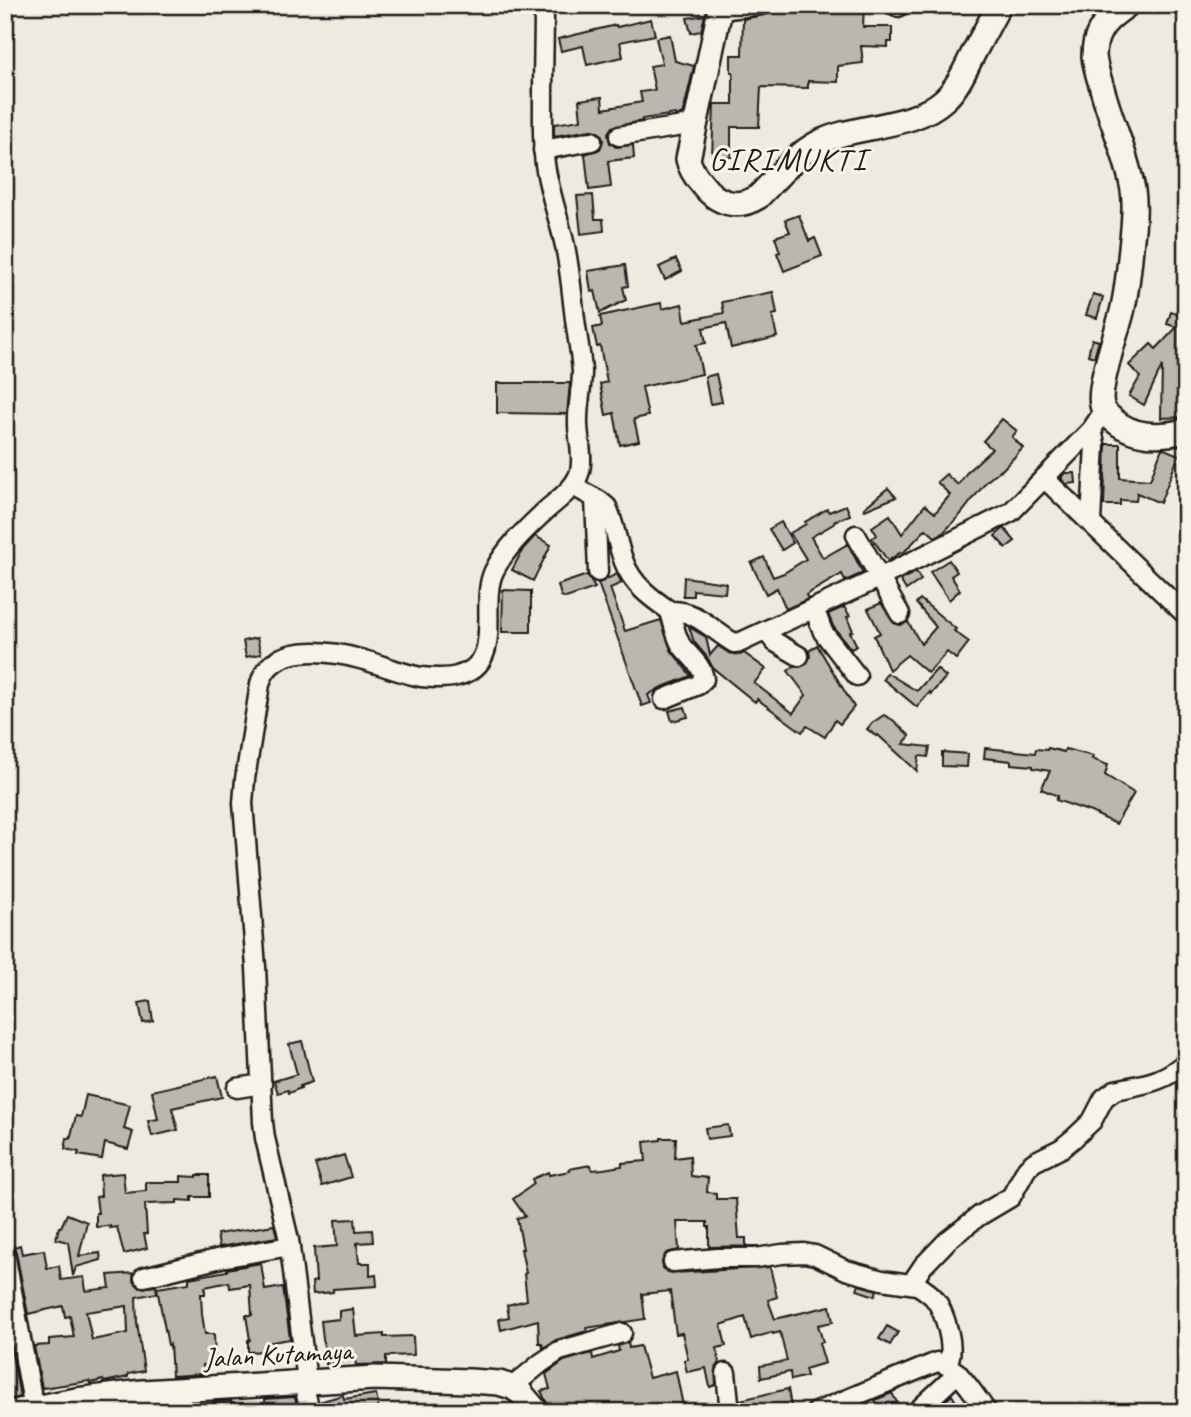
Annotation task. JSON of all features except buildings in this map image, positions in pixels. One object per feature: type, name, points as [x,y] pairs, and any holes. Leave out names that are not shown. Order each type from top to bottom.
[{"type":"main road","points":[[720,8],[688,159],[693,173],[709,193],[719,201],[734,204],[752,201],[758,197],[802,154],[819,143],[836,135],[913,117],[936,107],[957,85],[999,5]]},
{"type":"main road","points":[[1127,5],[1105,23],[1095,45],[1094,57],[1108,110],[1128,167],[1134,203],[1123,309],[1105,373],[1098,420],[1117,423],[1145,436],[1186,432]]},
{"type":"main road","name":"Jalan Kutamaya","points":[[24,1410],[76,1400],[143,1402],[305,1381],[375,1378],[470,1381],[512,1387]]},
{"type":"main road","points":[[512,1387],[522,1393],[537,1412]]},
{"type":"street","points":[[310,1412],[290,1246],[263,1122],[256,967],[243,803],[262,674],[271,663],[286,655],[325,653],[358,658],[420,676],[447,678],[466,673],[477,666],[486,654],[489,588],[494,572],[508,550],[573,486],[580,470],[578,421],[582,370],[565,247],[543,150],[544,5]]},
{"type":"street","points":[[720,8],[761,5]]},
{"type":"street","points":[[619,136],[696,124]]},
{"type":"street","points":[[543,150],[592,141]]},
{"type":"street","points":[[670,611],[690,613],[734,643],[750,639],[1011,512],[1098,420]]},
{"type":"street","points":[[1091,522],[1098,420]]},
{"type":"street","points":[[1044,478],[1186,615]]},
{"type":"street","points":[[573,486],[607,507],[623,561],[630,575],[670,611],[679,641],[703,672],[704,679],[698,685],[664,699]]},
{"type":"street","points":[[595,498],[598,572]]},
{"type":"street","points":[[856,536],[900,614]]},
{"type":"street","points":[[814,608],[824,632],[856,676]]},
{"type":"street","points":[[765,631],[775,642],[799,656]]},
{"type":"street","points":[[917,1285],[915,1278],[923,1266],[948,1240],[979,1216],[1011,1197],[1027,1168],[1074,1138],[1092,1121],[1109,1093],[1159,1080],[1186,1062]]},
{"type":"street","points":[[237,1088],[262,1084]]},
{"type":"street","points":[[144,1277],[221,1258],[290,1246]]},
{"type":"street","points":[[673,1262],[804,1253],[816,1255],[846,1270],[882,1280],[917,1285],[933,1296],[942,1311],[951,1345],[952,1368],[916,1412]]},
{"type":"street","points":[[5,1254],[24,1410]]},
{"type":"street","points":[[512,1387],[559,1350],[622,1333]]},
{"type":"street","points":[[816,1412],[937,1362],[952,1368],[987,1412]]},
{"type":"street","points":[[726,1373],[730,1412]]},
{"type":"district","name":"GIRIMUKTI","points":[[788,159]]}]
